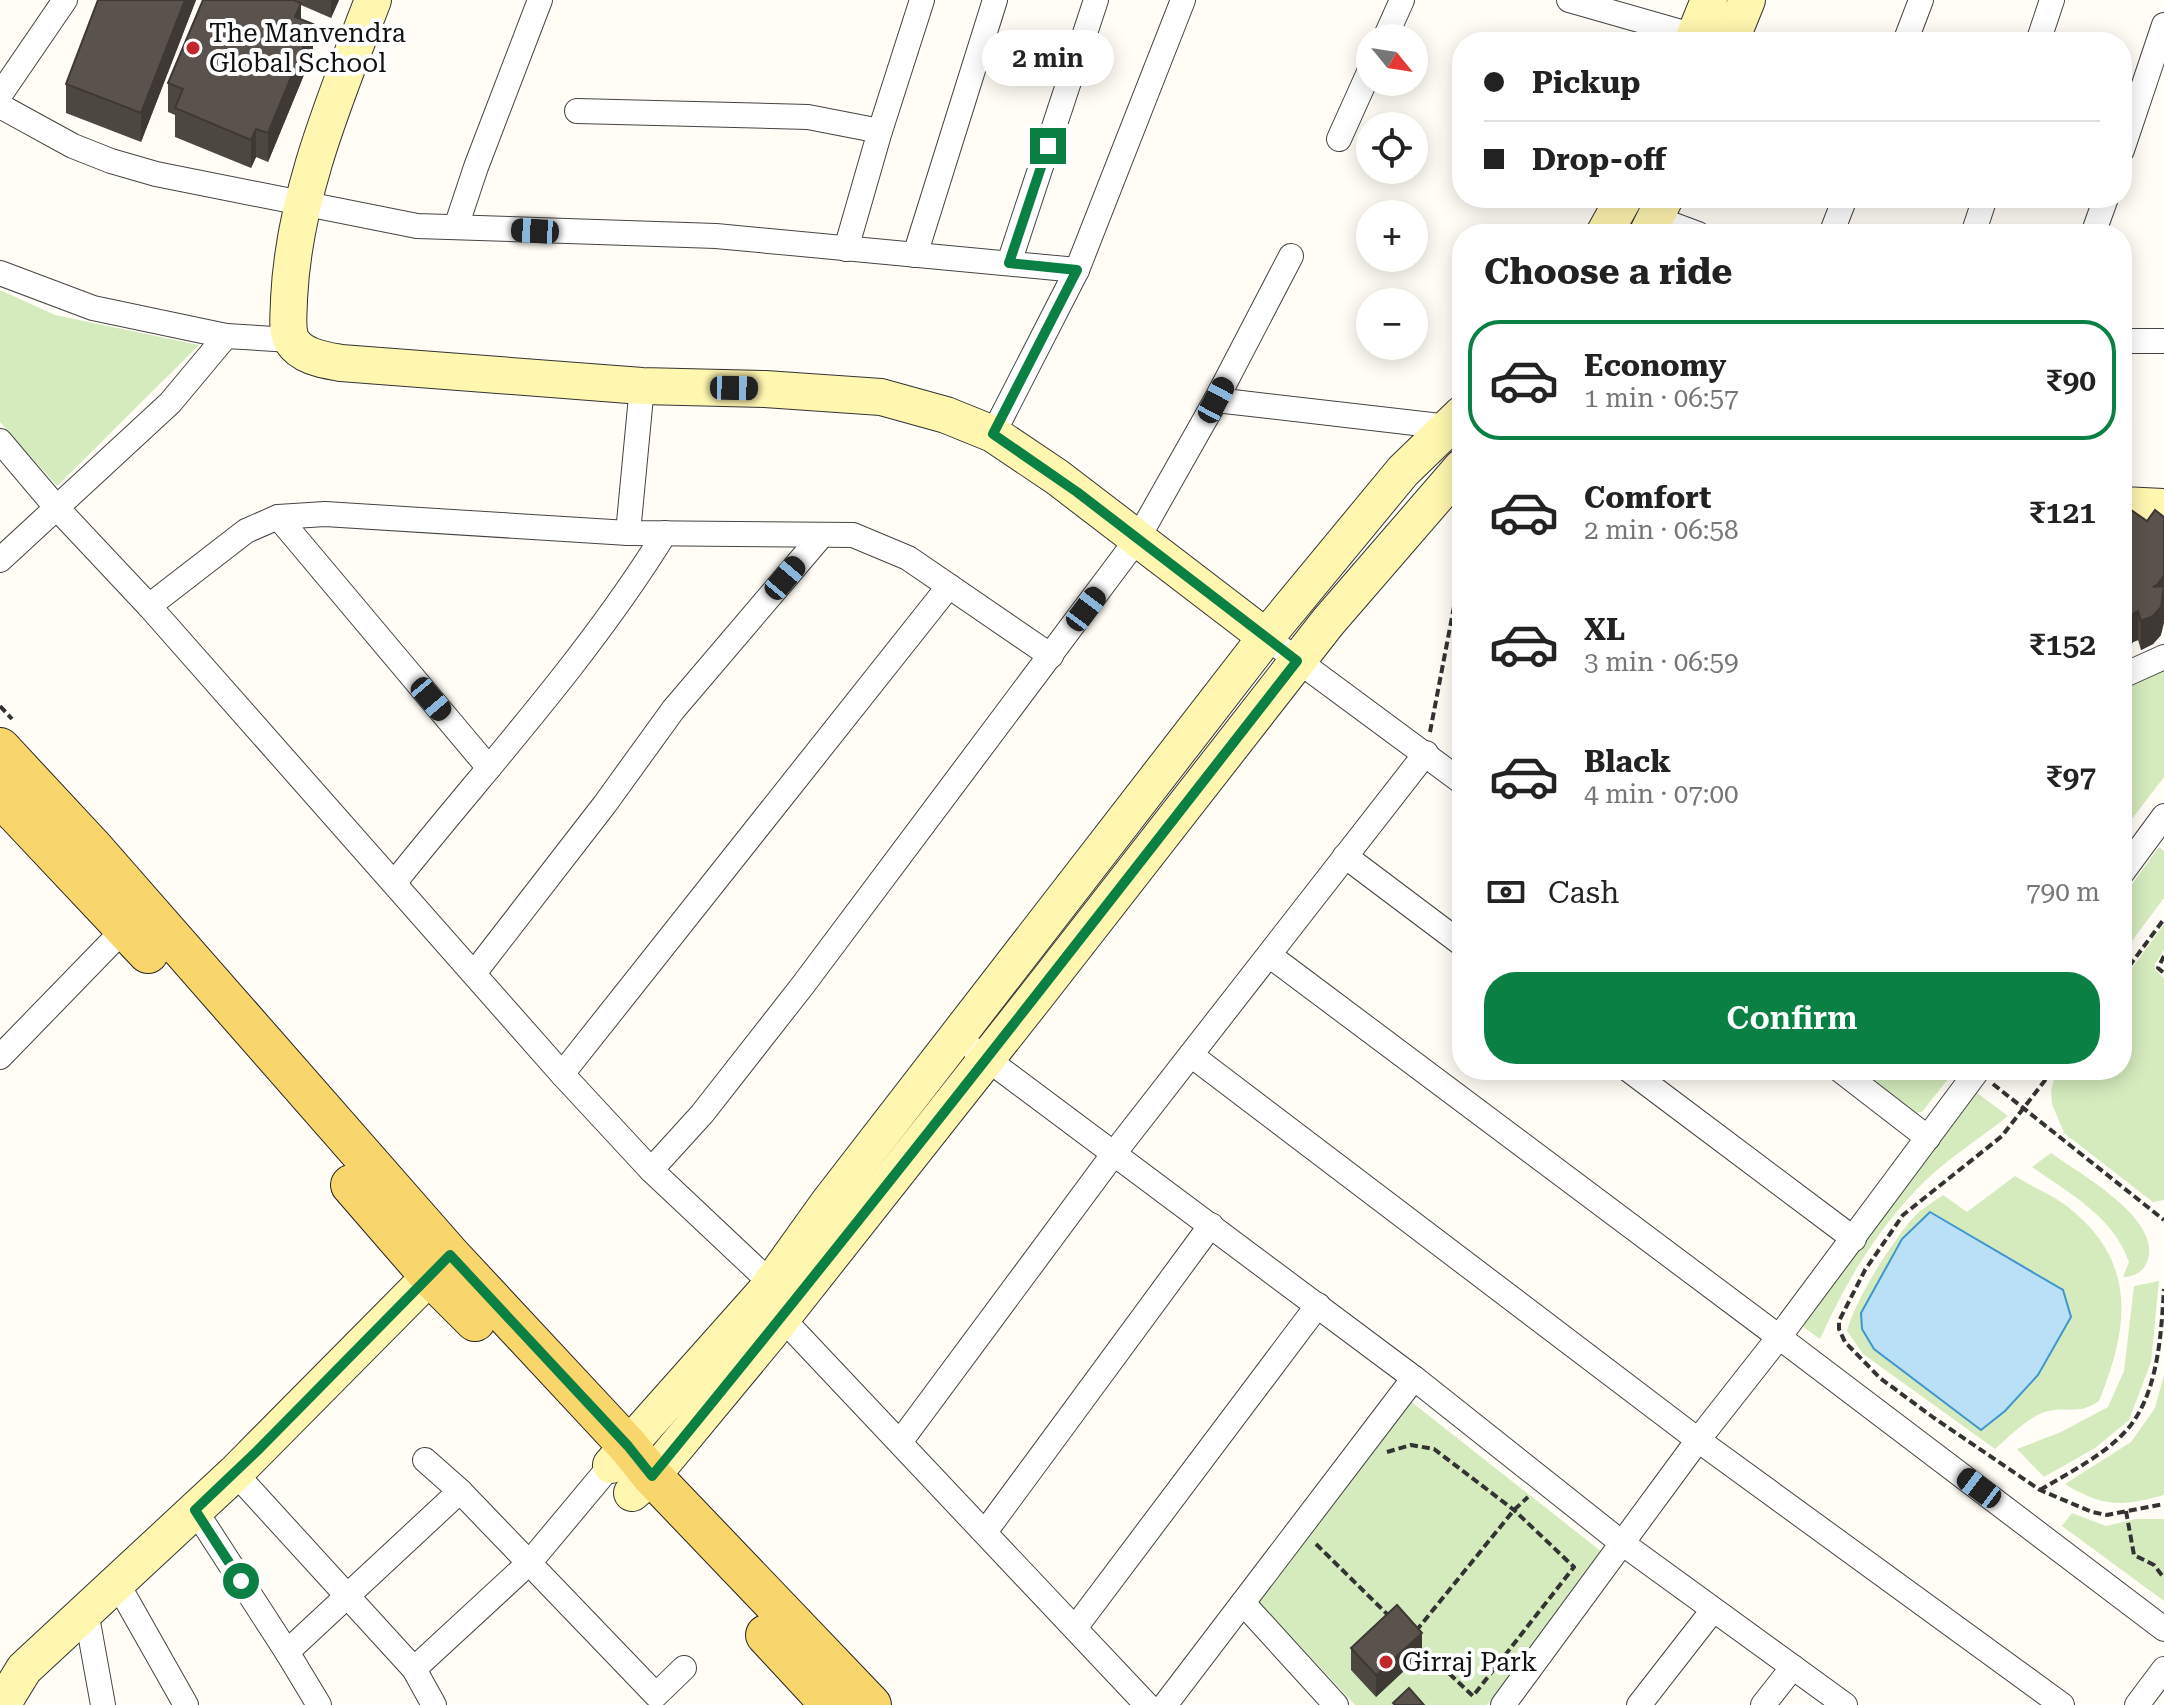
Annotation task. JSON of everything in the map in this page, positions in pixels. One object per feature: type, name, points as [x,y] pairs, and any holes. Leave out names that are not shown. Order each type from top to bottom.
[{"type":"main road","points":[[0,748],[94,849],[135,918]]},
{"type":"main road","points":[[0,796],[135,918],[440,1266],[631,1470],[871,1705]]},
{"type":"main road","points":[[631,1470],[831,1705]]},
{"type":"street","points":[[0,95],[65,0]]},
{"type":"street","points":[[373,0],[329,115],[301,205],[288,322],[291,340],[301,350],[317,358],[341,363],[642,386],[765,389],[881,397],[946,415],[993,434],[1057,477],[1297,661],[1452,774]]},
{"type":"street","points":[[456,227],[540,0]]},
{"type":"street","points":[[846,249],[922,0]]},
{"type":"street","points":[[915,255],[995,0]]},
{"type":"street","points":[[1009,263],[1096,0]]},
{"type":"street","points":[[993,434],[1077,270],[1183,0]]},
{"type":"street","points":[[1391,24],[1402,0]]},
{"type":"street","points":[[1569,0],[1674,32]]},
{"type":"street","points":[[1702,32],[1709,0]]},
{"type":"street","points":[[1734,32],[1747,0]]},
{"type":"street","points":[[1909,32],[1921,0]]},
{"type":"street","points":[[2041,32],[2052,0]]},
{"type":"street","points":[[2132,120],[2164,25]]},
{"type":"street","points":[[1339,139],[1358,96]]},
{"type":"street","points":[[0,106],[73,146],[170,178],[417,226],[716,236],[1077,270]]},
{"type":"street","points":[[577,111],[808,117],[880,131]]},
{"type":"street","points":[[651,1170],[702,1114],[794,997],[1138,538],[1216,400],[1291,256]]},
{"type":"street","points":[[0,273],[93,308],[226,336],[291,340]]},
{"type":"street","points":[[0,560],[170,403],[226,336]]},
{"type":"street","points":[[2132,341],[2164,341]]},
{"type":"street","points":[[628,533],[642,386]]},
{"type":"street","points":[[1216,400],[1452,421]]},
{"type":"street","points":[[414,1669],[631,1470],[782,1318],[1266,637],[1403,471],[1452,424]]},
{"type":"street","points":[[0,441],[475,972],[562,1074],[651,1170],[771,1283]]},
{"type":"street","points":[[1403,471],[1452,472]]},
{"type":"street","points":[[631,1470],[829,1202],[973,1048],[1452,480]]},
{"type":"street","points":[[2132,505],[2164,507]]},
{"type":"street","points":[[149,606],[246,531],[278,517],[325,514],[628,533],[853,535],[908,558],[1051,656]]},
{"type":"street","points":[[278,517],[489,768]]},
{"type":"street","points":[[395,882],[526,726],[597,635],[632,587],[665,533]]},
{"type":"street","points":[[475,972],[605,804],[673,710],[822,535]]},
{"type":"street","points":[[562,1074],[949,586]]},
{"type":"street","points":[[2132,671],[2164,657]]},
{"type":"street","points":[[900,1442],[1115,1152],[1426,753]]},
{"type":"street","points":[[2132,860],[2163,821]]},
{"type":"street","points":[[1345,856],[1452,936]]},
{"type":"street","points":[[0,1057],[135,918]]},
{"type":"street","points":[[1269,955],[2164,1629]]},
{"type":"street","points":[[973,1048],[1414,1378],[1622,1543],[1845,1705]]},
{"type":"street","points":[[1191,1055],[1698,1440],[2062,1705]]},
{"type":"street","points":[[1642,1080],[1854,1239]]},
{"type":"street","points":[[1853,1080],[1928,1138]]},
{"type":"street","points":[[1503,1705],[1698,1440],[1854,1239],[1970,1080]]},
{"type":"street","points":[[985,1532],[1211,1225]]},
{"type":"street","points":[[2,1705],[24,1669],[235,1473],[440,1266]]},
{"type":"street","points":[[1075,1628],[1318,1305]]},
{"type":"street","points":[[782,1318],[1147,1705]]},
{"type":"street","points":[[1165,1705],[1414,1378]]},
{"type":"street","points":[[425,1460],[530,1562],[656,1695],[684,1668]]},
{"type":"street","points":[[235,1473],[414,1669],[434,1705]]},
{"type":"street","points":[[287,1652],[460,1491]]},
{"type":"street","points":[[195,1510],[319,1705]]},
{"type":"street","points":[[117,1583],[186,1705]]},
{"type":"street","points":[[1243,1603],[1336,1705]]},
{"type":"street","points":[[1639,1705],[1713,1610]]},
{"type":"street","points":[[86,1611],[103,1705]]},
{"type":"street","points":[[1763,1705],[1793,1667]]},
{"type":"street","points":[[2137,1705],[2164,1669]]},
{"type":"path","points":[[1426,753],[1452,617]]},
{"type":"path","points":[[2132,962],[2164,919]]},
{"type":"path","points":[[2164,956],[2158,968],[2164,973]]},
{"type":"path","points":[[1988,1080],[2164,1220]]},
{"type":"path","points":[[2046,1080],[2002,1136],[1903,1215],[1865,1270],[1839,1321],[1839,1329],[1854,1354],[1880,1378],[2040,1490],[2092,1512],[2107,1515],[2164,1504]]},
{"type":"path","points":[[2040,1490],[2112,1444],[2124,1434],[2142,1408],[2155,1363],[2164,1289]]},
{"type":"path","points":[[1378,1462],[1388,1451],[1411,1445],[1434,1449],[1514,1510],[1574,1567],[1473,1696],[1411,1637],[1514,1510],[1544,1482]]},
{"type":"path","points":[[2126,1511],[2134,1555],[2154,1565],[2164,1578]]},
{"type":"path","points":[[1313,1541],[1400,1627]]},
{"type":"green space","points":[[0,290],[55,315],[199,345],[57,486],[0,422]]},
{"type":"green space","points":[[2164,668],[2164,777],[2132,819],[2132,680]]},
{"type":"green space","points":[[2159,847],[2164,851],[2164,898],[2132,941],[2132,884]]},
{"type":"green space","points":[[2164,924],[2164,950],[2155,964],[2155,970],[2164,978],[2164,1200],[2153,1202],[2064,1133],[2052,1104],[2054,1080],[2132,1080],[2132,968]]},
{"type":"green space","points":[[1868,1080],[1947,1080],[1922,1112],[1910,1114]]},
{"type":"green space","points":[[1977,1093],[2008,1116],[1937,1170],[1900,1208],[1862,1260],[1820,1339],[1802,1326]]},
{"type":"green space","points":[[2051,1153],[2099,1186],[2132,1215],[2143,1230],[2149,1246],[2147,1262],[2141,1271],[2123,1277],[2129,1262],[2112,1232],[2089,1207],[2032,1167]]},
{"type":"green space","points":[[2015,1176],[2068,1207],[2091,1228],[2107,1250],[2121,1297],[2121,1322],[2117,1347],[2099,1401],[2083,1408],[2042,1413],[2023,1424],[1995,1449],[1863,1354],[1847,1331],[1875,1272],[1916,1215],[1943,1195],[1967,1212]]},
{"type":"green space","points":[[2159,1281],[2151,1362],[2129,1420],[2095,1448],[2044,1477],[2017,1449],[2061,1432],[2108,1407],[2124,1371],[2134,1286]]},
{"type":"green space","points":[[2164,1375],[2164,1495],[2136,1502],[2113,1503],[2090,1497],[2065,1484],[2131,1442],[2155,1408]]},
{"type":"green space","points":[[1409,1400],[1602,1552],[1487,1705],[1355,1705],[1258,1601]]},
{"type":"green space","points":[[2072,1513],[2106,1526],[2136,1519],[2164,1519],[2164,1601],[2062,1526]]},
{"type":"water","points":[[1930,1212],[2063,1290],[2071,1317],[2038,1375],[2005,1411],[1981,1430],[1874,1349],[1862,1329],[1861,1313],[1902,1239]]},
{"type":"building","points":[[98,0],[185,0],[141,113],[66,84]]},
{"type":"building","points":[[203,0],[293,0],[301,3],[295,17],[313,24],[268,133],[256,129],[251,140],[175,108],[183,89],[168,83]]},
{"type":"building","points":[[2155,510],[2164,517],[2164,575],[2153,587],[2164,586],[2161,607],[2153,616],[2141,621],[2138,611],[2133,614],[2132,511],[2147,521]]},
{"type":"building","points":[[1397,1605],[1422,1633],[1376,1675],[1351,1648]]},
{"type":"building","points":[[1409,1688],[1424,1705],[1393,1703]]},
{"type":"place","name":"The Manvendra Global School","points":[[193,48]]},
{"type":"place","name":"Girraj Park","points":[[1386,1662]]},
{"type":"route","points":[[241,1581],[195,1510],[450,1255],[628,1446],[652,1476],[767,1337],[1297,661],[1057,477],[993,434],[1077,270],[1009,263],[1048,146]]}]
